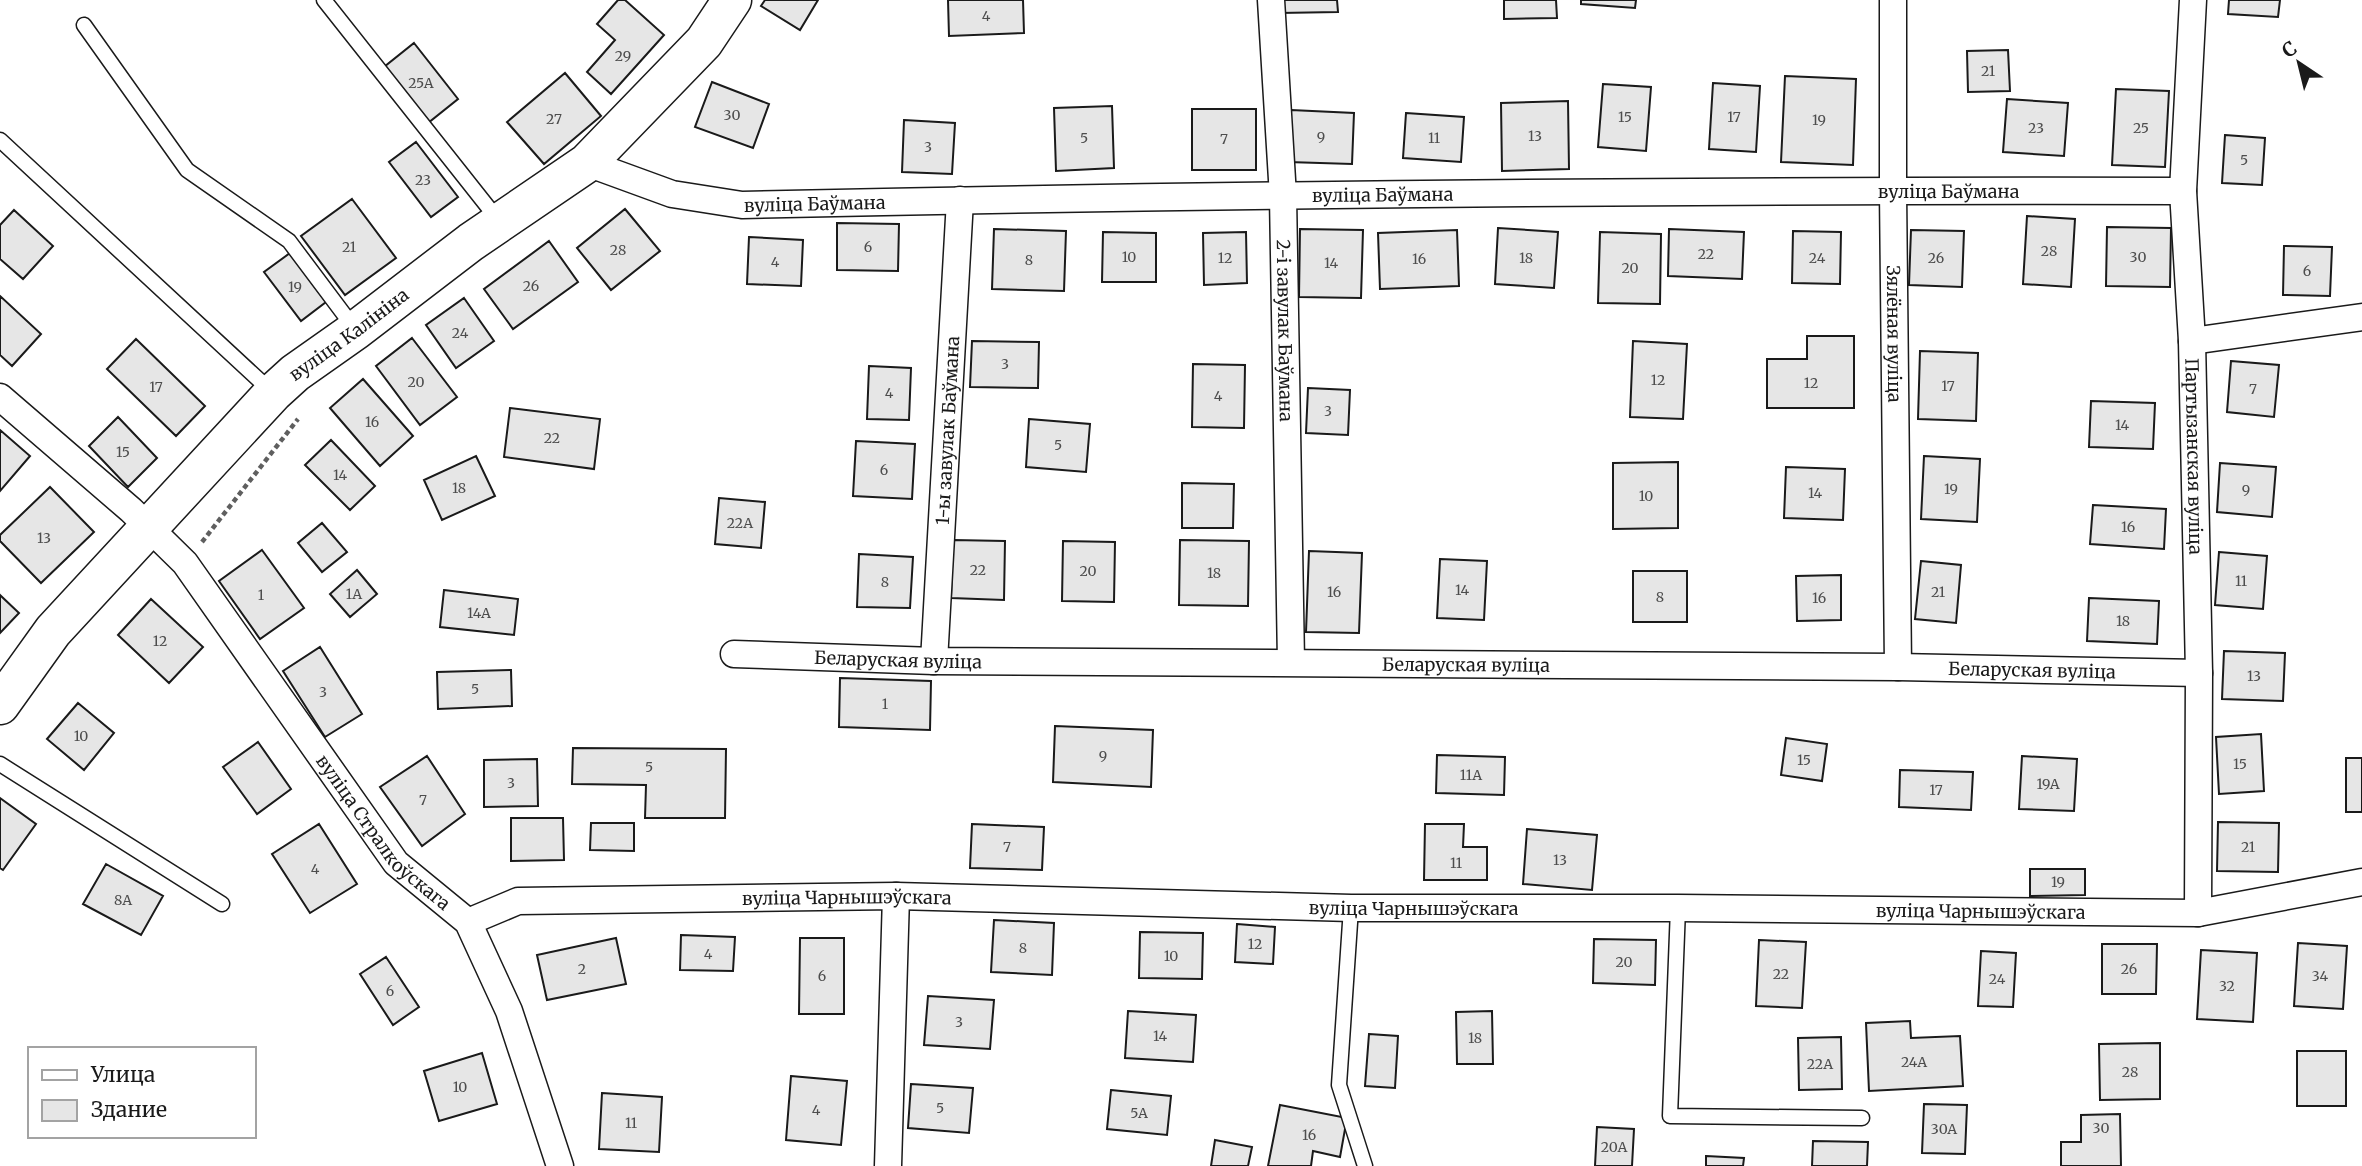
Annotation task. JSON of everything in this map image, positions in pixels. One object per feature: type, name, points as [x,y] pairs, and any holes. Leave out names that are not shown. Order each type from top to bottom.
[{"type":"main road","name":"вуліца Калініна","points":[[0,705],[53,631],[149,527],[287,405],[295,373],[500,222],[587,163],[704,42],[732,0]]},
{"type":"street","name":"2-і завулак Баўмана","points":[[1271,0],[1283,196],[1291,662]]},
{"type":"street","name":"Зялёная вуліца","points":[[1893,0],[1898,667]]},
{"type":"street","name":"Партызанская вуліца","points":[[2193,0],[2183,191],[2192,341],[2199,673],[2198,913]]},
{"type":"street","name":"вуліца Баўмана","points":[[587,163],[672,194],[743,205],[1283,196],[2183,191]]},
{"type":"street","name":"1-ы завулак Баўмана","points":[[934,662],[960,200]]},
{"type":"street","points":[[2192,341],[2362,317]]},
{"type":"street","name":"вуліца Стралкоўскага","points":[[0,397],[149,527],[185,563],[396,863],[468,922],[509,1011],[561,1166]]},
{"type":"street","name":"Беларуская вуліца","points":[[734,654],[934,662],[1898,667],[2199,673]]},
{"type":"street","name":"вуліца Чарнышэўскага","points":[[468,922],[518,901],[896,896],[1351,908],[2198,913],[2362,882]]},
{"type":"street","points":[[888,1166],[896,896]]},
{"type":"lane","points":[[324,0],[500,222]]},
{"type":"lane","points":[[84,24],[187,170],[289,241],[356,330]]},
{"type":"lane","points":[[0,140],[287,405]]},
{"type":"lane","points":[[0,764],[222,904]]},
{"type":"lane","points":[[1351,908],[1339,1084],[1365,1166]]},
{"type":"lane","points":[[1678,908],[1670,1116],[1862,1118]]},
{"type":"path","points":[[185,563],[236,502],[287,405]]},
{"type":"building","points":[[618,0],[625,0],[664,35],[611,94],[587,72],[615,40],[597,24]]},
{"type":"building","points":[[765,0],[818,0],[800,30],[761,6]]},
{"type":"building","points":[[948,0],[1023,0],[1024,33],[949,36]]},
{"type":"building","points":[[1279,0],[1337,0],[1338,12],[1279,13]]},
{"type":"building","points":[[1504,0],[1556,0],[1557,18],[1504,19]]},
{"type":"building","points":[[1581,0],[1636,0],[1635,8],[1581,4]]},
{"type":"building","points":[[2229,0],[2280,0],[2278,17],[2228,14]]},
{"type":"building","points":[[414,43],[458,99],[428,123],[384,67]]},
{"type":"building","points":[[2008,50],[2010,91],[1968,92],[1967,51]]},
{"type":"building","points":[[565,73],[601,116],[544,164],[507,122]]},
{"type":"building","points":[[1785,76],[1856,79],[1853,165],[1781,162]]},
{"type":"building","points":[[712,82],[769,104],[753,148],[695,127]]},
{"type":"building","points":[[1713,83],[1760,86],[1756,152],[1709,149]]},
{"type":"building","points":[[1603,84],[1651,87],[1646,151],[1598,147]]},
{"type":"building","points":[[2116,89],[2169,91],[2165,167],[2112,165]]},
{"type":"building","points":[[2007,99],[2068,103],[2064,156],[2003,152]]},
{"type":"building","points":[[1568,101],[1569,169],[1502,171],[1501,103]]},
{"type":"building","points":[[1112,106],[1114,168],[1056,171],[1054,108]]},
{"type":"building","points":[[1192,109],[1256,109],[1256,170],[1192,170]]},
{"type":"building","points":[[1291,110],[1354,113],[1352,164],[1288,162]]},
{"type":"building","points":[[1406,113],[1464,117],[1461,162],[1403,158]]},
{"type":"building","points":[[904,120],[955,123],[952,174],[902,172]]},
{"type":"building","points":[[2225,135],[2265,138],[2262,185],[2222,183]]},
{"type":"building","points":[[416,142],[458,197],[431,217],[389,162]]},
{"type":"building","points":[[352,199],[396,258],[345,295],[301,236]]},
{"type":"building","points":[[625,209],[660,251],[611,290],[577,248]]},
{"type":"building","points":[[14,210],[53,246],[23,279],[0,259],[0,225]]},
{"type":"building","points":[[2027,216],[2075,219],[2071,287],[2023,284]]},
{"type":"building","points":[[837,223],[899,224],[898,271],[837,270]]},
{"type":"building","points":[[2107,227],[2171,228],[2170,287],[2106,286]]},
{"type":"building","points":[[1498,228],[1558,232],[1554,288],[1495,284]]},
{"type":"building","points":[[994,229],[1066,231],[1064,291],[992,289]]},
{"type":"building","points":[[1300,229],[1363,230],[1361,298],[1299,297]]},
{"type":"building","points":[[1669,229],[1744,232],[1742,279],[1668,276]]},
{"type":"building","points":[[1457,230],[1459,286],[1380,289],[1378,233]]},
{"type":"building","points":[[1911,230],[1964,231],[1962,287],[1909,285]]},
{"type":"building","points":[[1793,231],[1841,232],[1840,284],[1792,283]]},
{"type":"building","points":[[1103,232],[1156,233],[1156,282],[1102,282]]},
{"type":"building","points":[[1246,232],[1247,283],[1204,285],[1203,233]]},
{"type":"building","points":[[1600,232],[1661,234],[1660,304],[1598,303]]},
{"type":"building","points":[[749,237],[803,240],[801,286],[747,284]]},
{"type":"building","points":[[549,241],[578,282],[513,329],[484,289]]},
{"type":"building","points":[[2284,246],[2332,247],[2330,296],[2283,295]]},
{"type":"building","points":[[290,253],[326,302],[301,321],[264,272]]},
{"type":"building","points":[[0,296],[41,334],[12,366],[0,355]]},
{"type":"building","points":[[464,298],[494,341],[456,368],[426,325]]},
{"type":"building","points":[[1807,336],[1854,336],[1854,408],[1767,408],[1767,359],[1807,359]]},
{"type":"building","points":[[412,338],[457,397],[420,425],[376,366]]},
{"type":"building","points":[[136,339],[205,406],[176,436],[107,369]]},
{"type":"building","points":[[972,341],[1039,342],[1038,388],[970,387]]},
{"type":"building","points":[[1633,341],[1687,344],[1683,419],[1630,417]]},
{"type":"building","points":[[1920,351],[1978,353],[1976,421],[1918,419]]},
{"type":"building","points":[[2231,361],[2279,365],[2274,417],[2227,412]]},
{"type":"building","points":[[1193,364],[1245,365],[1244,428],[1192,427]]},
{"type":"building","points":[[869,366],[911,368],[909,420],[867,419]]},
{"type":"building","points":[[363,379],[413,436],[380,466],[330,408]]},
{"type":"building","points":[[1308,388],[1350,390],[1348,435],[1306,433]]},
{"type":"building","points":[[2091,401],[2155,403],[2153,449],[2089,447]]},
{"type":"building","points":[[510,408],[600,419],[594,469],[504,457]]},
{"type":"building","points":[[118,417],[157,458],[128,487],[89,446]]},
{"type":"building","points":[[1029,419],[1090,424],[1086,472],[1026,467]]},
{"type":"building","points":[[0,430],[30,456],[0,491]]},
{"type":"building","points":[[331,440],[375,486],[350,510],[305,465]]},
{"type":"building","points":[[856,441],[915,444],[912,499],[853,496]]},
{"type":"building","points":[[476,456],[495,496],[442,520],[424,480]]},
{"type":"building","points":[[1924,456],[1980,459],[1977,522],[1921,519]]},
{"type":"building","points":[[1678,462],[1678,528],[1613,529],[1613,463]]},
{"type":"building","points":[[2220,463],[2276,467],[2272,517],[2217,512]]},
{"type":"building","points":[[1786,467],[1845,469],[1843,520],[1784,518]]},
{"type":"building","points":[[1182,483],[1234,484],[1233,528],[1182,528]]},
{"type":"building","points":[[50,487],[94,532],[41,583],[0,541],[0,535]]},
{"type":"building","points":[[719,498],[765,502],[761,548],[715,544]]},
{"type":"building","points":[[2093,505],[2166,509],[2164,549],[2090,544]]},
{"type":"building","points":[[322,523],[347,552],[322,572],[298,543]]},
{"type":"building","points":[[953,540],[1005,541],[1004,600],[951,598]]},
{"type":"building","points":[[1180,540],[1249,541],[1248,606],[1179,605]]},
{"type":"building","points":[[1063,541],[1115,542],[1114,602],[1062,601]]},
{"type":"building","points":[[262,550],[304,608],[260,639],[219,581]]},
{"type":"building","points":[[1309,551],[1362,553],[1359,633],[1306,632]]},
{"type":"building","points":[[2219,552],[2267,556],[2263,609],[2215,605]]},
{"type":"building","points":[[859,554],[913,557],[910,608],[857,607]]},
{"type":"building","points":[[1440,559],[1487,561],[1484,620],[1437,618]]},
{"type":"building","points":[[1921,561],[1961,565],[1956,623],[1915,619]]},
{"type":"building","points":[[357,570],[377,594],[350,617],[330,594]]},
{"type":"building","points":[[1633,571],[1687,571],[1687,622],[1633,622]]},
{"type":"building","points":[[1841,575],[1841,620],[1797,621],[1796,576]]},
{"type":"building","points":[[444,590],[518,599],[514,635],[440,627]]},
{"type":"building","points":[[0,595],[19,613],[0,633]]},
{"type":"building","points":[[2089,598],[2159,601],[2157,644],[2087,641]]},
{"type":"building","points":[[151,599],[203,647],[169,683],[118,635]]},
{"type":"building","points":[[320,647],[362,714],[325,737],[283,671]]},
{"type":"building","points":[[2224,651],[2285,653],[2283,701],[2222,699]]},
{"type":"building","points":[[511,670],[512,706],[438,709],[437,672]]},
{"type":"building","points":[[840,678],[931,681],[930,730],[839,727]]},
{"type":"building","points":[[78,703],[114,733],[84,770],[47,739]]},
{"type":"building","points":[[1055,726],[1153,730],[1151,787],[1053,782]]},
{"type":"building","points":[[2261,734],[2264,791],[2219,794],[2216,737]]},
{"type":"building","points":[[1786,738],[1827,744],[1822,781],[1781,775]]},
{"type":"building","points":[[258,742],[291,789],[257,814],[223,767]]},
{"type":"building","points":[[573,748],[726,749],[725,818],[645,818],[646,785],[572,784]]},
{"type":"building","points":[[1437,755],[1505,757],[1504,795],[1436,793]]},
{"type":"building","points":[[427,756],[465,814],[422,846],[380,787]]},
{"type":"building","points":[[2022,756],[2077,759],[2074,811],[2019,809]]},
{"type":"building","points":[[2346,758],[2362,758],[2362,812],[2346,812]]},
{"type":"building","points":[[537,759],[538,806],[484,807],[484,760]]},
{"type":"building","points":[[1900,770],[1973,772],[1971,810],[1899,807]]},
{"type":"building","points":[[0,798],[36,824],[3,870],[0,868]]},
{"type":"building","points":[[511,818],[563,818],[564,860],[511,861]]},
{"type":"building","points":[[2218,822],[2279,823],[2278,872],[2217,871]]},
{"type":"building","points":[[591,823],[634,823],[634,851],[590,850]]},
{"type":"building","points":[[319,824],[357,884],[310,913],[272,854]]},
{"type":"building","points":[[972,824],[1044,827],[1042,870],[970,868]]},
{"type":"building","points":[[1425,824],[1464,824],[1463,847],[1487,847],[1487,880],[1424,880]]},
{"type":"building","points":[[1527,829],[1597,835],[1592,890],[1523,884]]},
{"type":"building","points":[[106,864],[163,896],[141,935],[83,904]]},
{"type":"building","points":[[2030,869],[2085,869],[2085,895],[2030,896]]},
{"type":"building","points":[[994,920],[1054,923],[1052,975],[991,972]]},
{"type":"building","points":[[1237,924],[1275,927],[1273,964],[1235,962]]},
{"type":"building","points":[[1140,932],[1203,933],[1202,979],[1139,978]]},
{"type":"building","points":[[681,935],[735,937],[733,971],[680,970]]},
{"type":"building","points":[[616,938],[626,984],[547,1000],[537,955]]},
{"type":"building","points":[[800,938],[844,938],[844,1014],[799,1014]]},
{"type":"building","points":[[1594,939],[1656,940],[1655,985],[1593,983]]},
{"type":"building","points":[[1759,940],[1806,942],[1802,1008],[1756,1006]]},
{"type":"building","points":[[2298,943],[2347,946],[2343,1009],[2294,1006]]},
{"type":"building","points":[[2102,944],[2157,944],[2156,994],[2102,994]]},
{"type":"building","points":[[2201,950],[2257,953],[2253,1022],[2197,1019]]},
{"type":"building","points":[[1981,951],[2016,953],[2013,1007],[1978,1006]]},
{"type":"building","points":[[386,957],[419,1007],[393,1025],[360,974]]},
{"type":"building","points":[[928,996],[994,1000],[990,1049],[924,1045]]},
{"type":"building","points":[[1128,1011],[1196,1015],[1193,1062],[1125,1058]]},
{"type":"building","points":[[1492,1011],[1493,1064],[1457,1064],[1456,1012]]},
{"type":"building","points":[[1910,1021],[1911,1038],[1960,1036],[1963,1086],[1869,1091],[1866,1023]]},
{"type":"building","points":[[1369,1034],[1398,1036],[1395,1088],[1365,1086]]},
{"type":"building","points":[[1841,1037],[1842,1089],[1799,1090],[1798,1038]]},
{"type":"building","points":[[2160,1043],[2160,1099],[2100,1100],[2099,1044]]},
{"type":"building","points":[[2297,1051],[2346,1051],[2346,1106],[2297,1106]]},
{"type":"building","points":[[482,1053],[497,1104],[439,1121],[424,1071]]},
{"type":"building","points":[[791,1076],[847,1081],[841,1145],[786,1140]]},
{"type":"building","points":[[911,1084],[973,1088],[969,1133],[908,1128]]},
{"type":"building","points":[[1111,1090],[1171,1096],[1167,1135],[1107,1129]]},
{"type":"building","points":[[602,1093],[662,1097],[659,1152],[599,1149]]},
{"type":"building","points":[[1924,1104],[1967,1105],[1965,1154],[1922,1153]]},
{"type":"building","points":[[1280,1105],[1347,1118],[1340,1157],[1313,1151],[1311,1166],[1268,1166]]},
{"type":"building","points":[[2120,1114],[2121,1166],[2061,1166],[2061,1142],[2081,1142],[2081,1115]]},
{"type":"building","points":[[1597,1127],[1634,1129],[1632,1166],[1595,1166]]},
{"type":"building","points":[[1215,1140],[1252,1147],[1248,1166],[1211,1166]]},
{"type":"building","points":[[1813,1141],[1868,1142],[1867,1166],[1812,1166]]},
{"type":"building","points":[[1706,1156],[1744,1158],[1743,1166],[1706,1166]]}]
